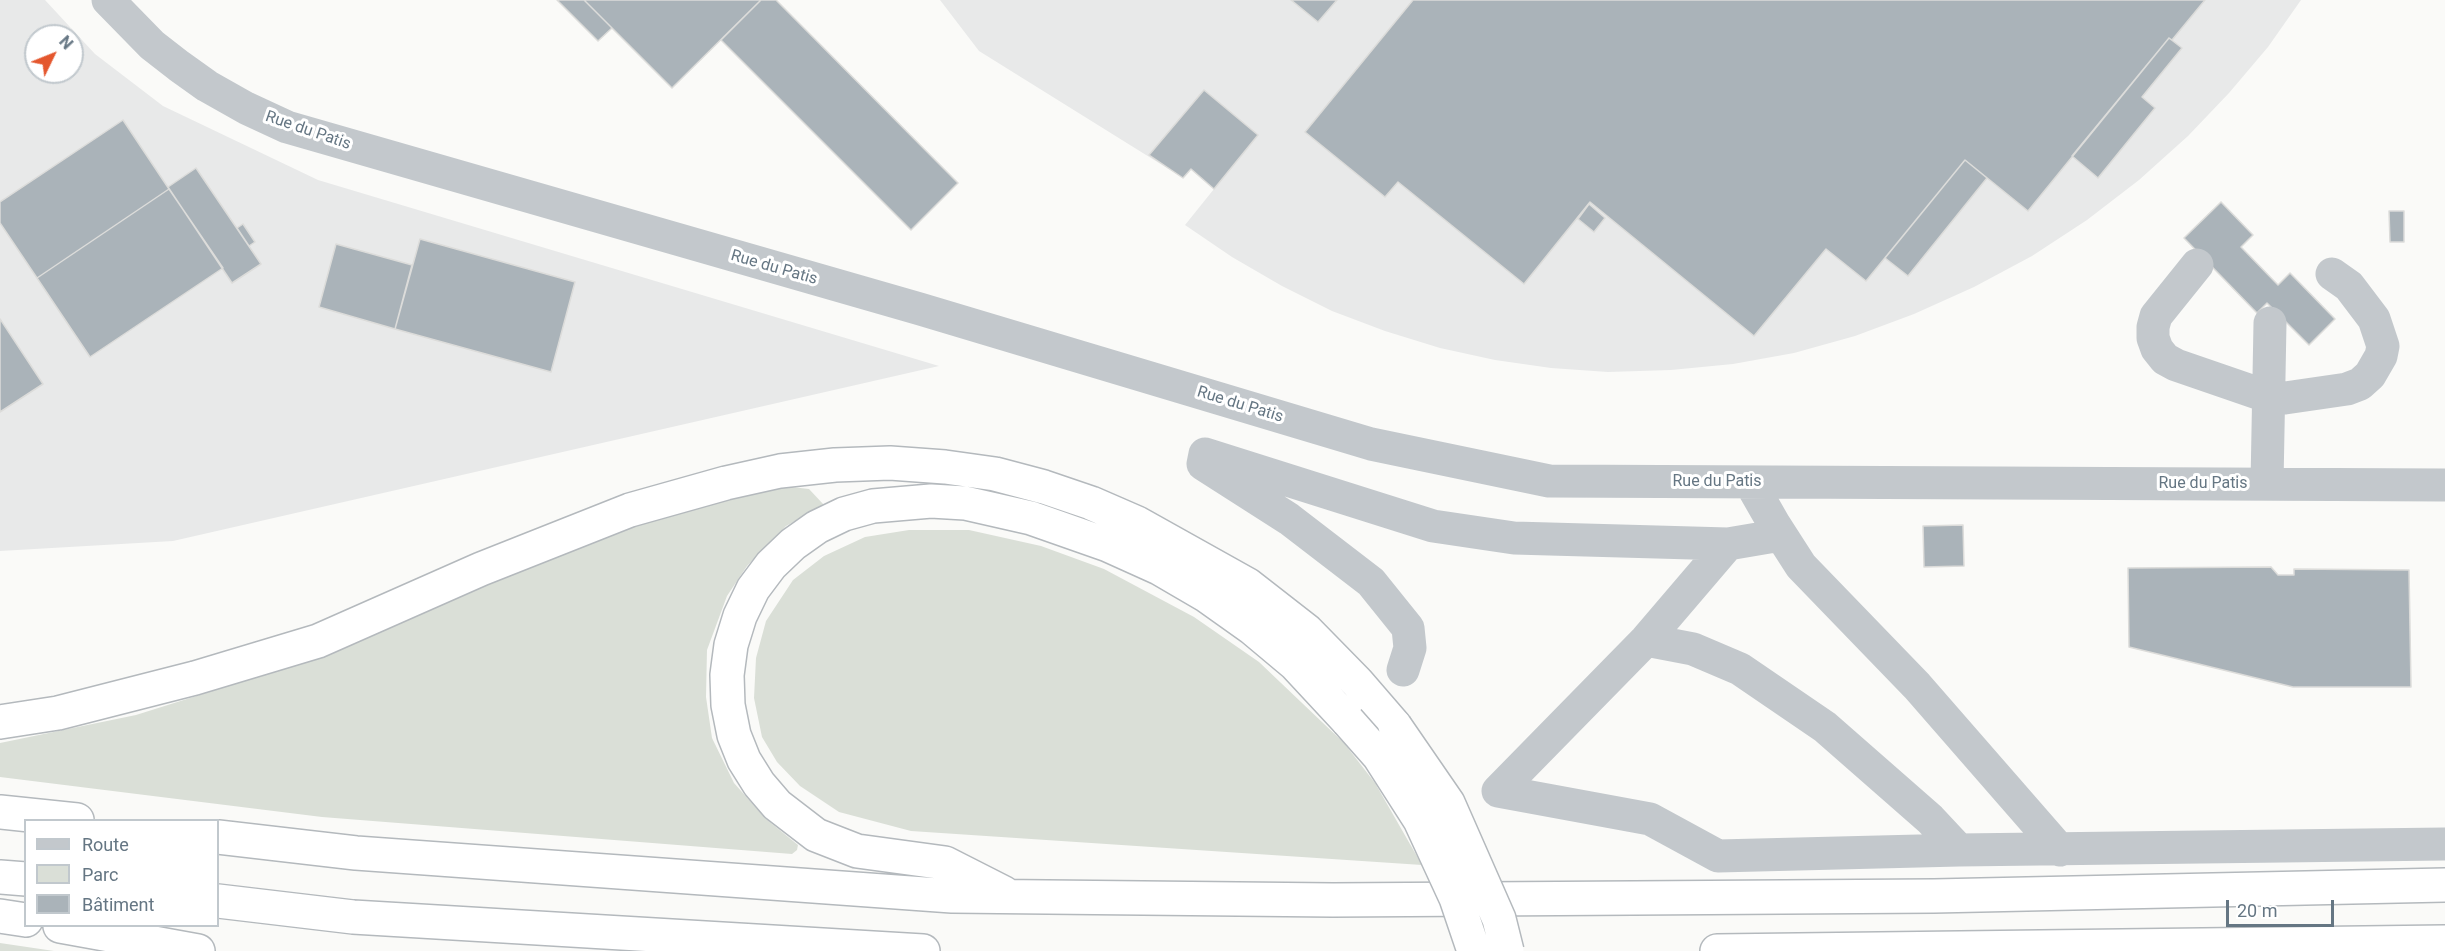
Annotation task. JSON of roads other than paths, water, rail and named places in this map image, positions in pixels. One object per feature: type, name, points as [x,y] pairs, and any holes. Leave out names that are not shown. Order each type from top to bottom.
[{"type":"highway","points":[[0,722],[70,710],[195,678],[318,641],[481,569],[630,510],[726,483],[780,471],[835,465],[890,463],[995,474],[1044,486],[1091,502],[1137,523],[1248,585],[1307,631],[1357,682],[1395,726],[1448,803],[1499,919],[1507,951]]},
{"type":"highway","points":[[1011,897],[945,863],[857,851],[816,835],[777,805],[759,784],[744,760],[734,735],[728,705],[727,675],[740,616],[753,589],[771,565],[793,544],[817,527],[844,514],[873,506],[902,502],[954,502],[998,509],[1108,545],[1159,568],[1207,596],[1252,628],[1295,664],[1379,756],[1420,820],[1456,898],[1474,951]]},
{"type":"highway","points":[[0,812],[68,819]]},
{"type":"highway","points":[[219,837],[356,853],[952,896],[1344,900],[1934,896],[2445,885]]},
{"type":"highway","points":[[0,877],[24,879]]},
{"type":"highway","points":[[219,901],[365,918],[923,951]]},
{"type":"highway","points":[[0,916],[24,920]]},
{"type":"highway","points":[[66,927],[198,951]]},
{"type":"highway","points":[[1717,951],[2430,945]]},
{"type":"street","name":"Rue du Patis","points":[[108,0],[152,45],[207,86],[246,108],[288,127],[909,306],[1371,444],[1549,481],[2445,485]]},
{"type":"street","points":[[2197,265],[2156,316],[2152,327],[2157,349],[2165,359],[2176,365],[2269,397],[2285,398],[2347,389],[2360,384],[2377,366],[2383,346],[2374,319],[2349,286],[2332,274]]},
{"type":"street","points":[[2267,484],[2270,323]]},
{"type":"street","points":[[1403,670],[1410,648],[1408,628],[1371,582],[1289,519],[1203,464],[1205,454],[1433,526],[1514,538],[1728,544],[1780,535]]},
{"type":"street","points":[[1750,482],[1780,535],[1801,566],[1917,686],[2060,850]]},
{"type":"street","points":[[1728,544],[1646,640],[1498,791],[1650,819],[1718,856],[1959,850],[2445,844]]},
{"type":"street","points":[[1646,640],[1693,649],[1740,669],[1825,727],[1930,819],[1959,850]]}]
